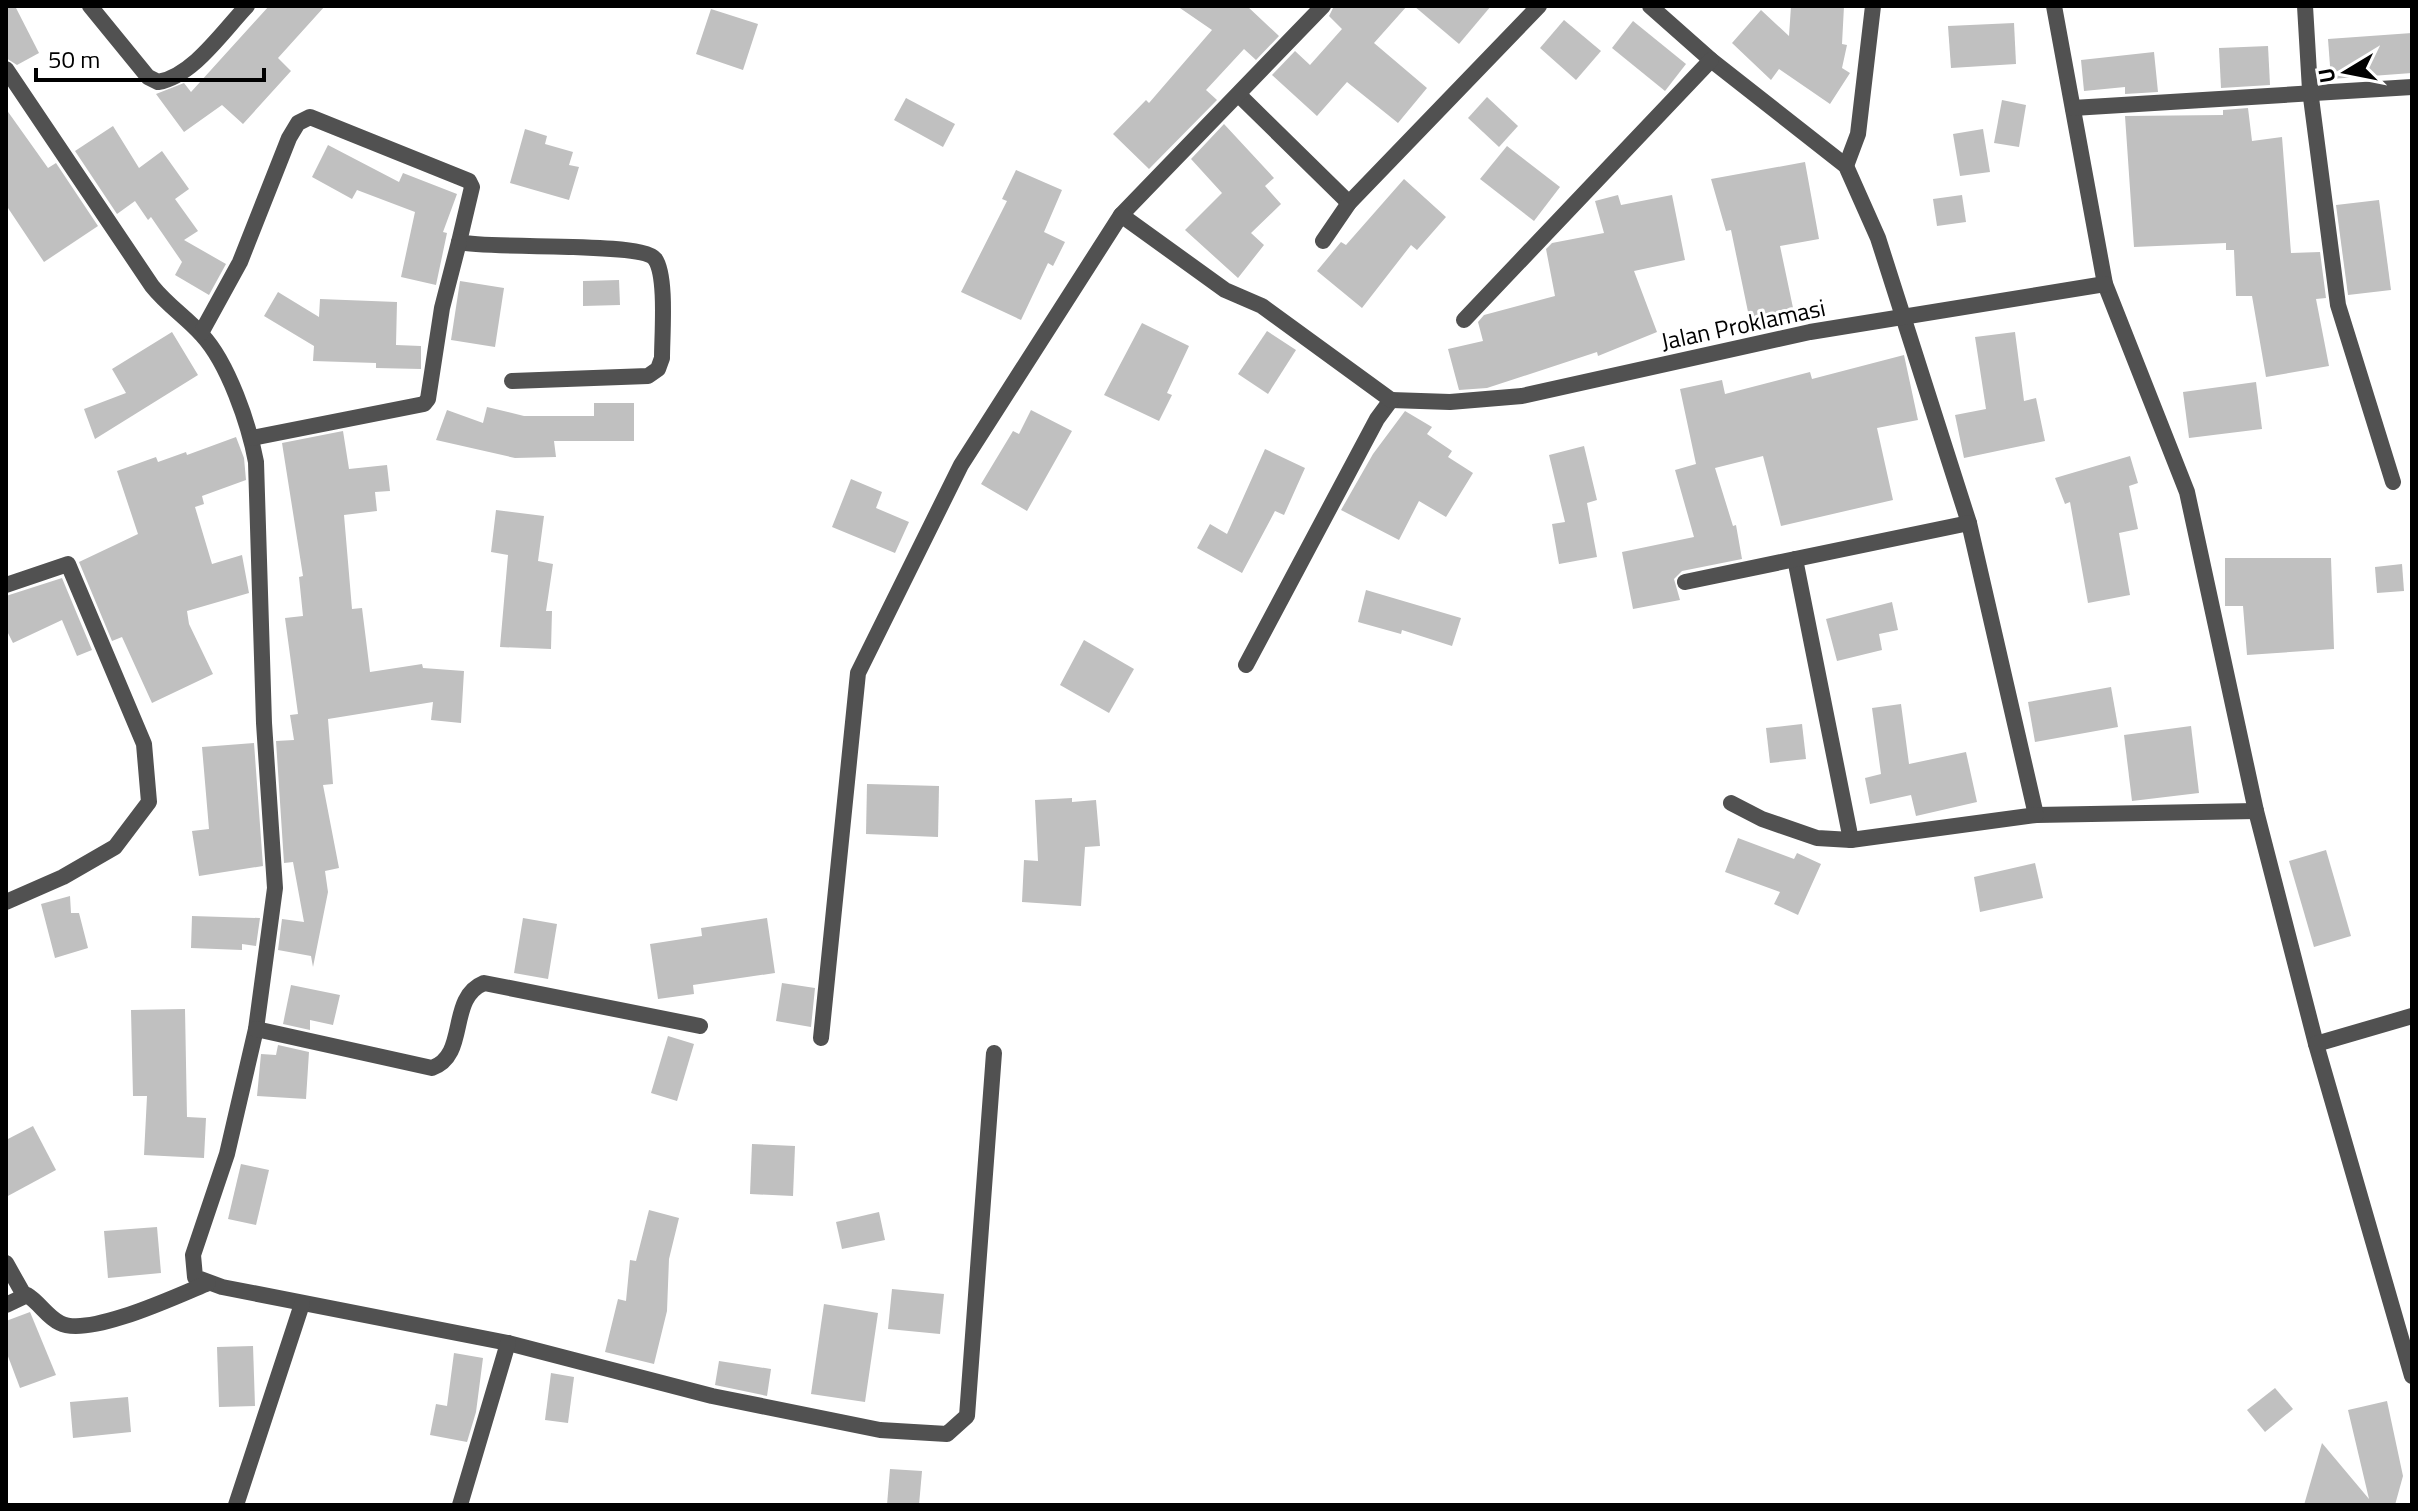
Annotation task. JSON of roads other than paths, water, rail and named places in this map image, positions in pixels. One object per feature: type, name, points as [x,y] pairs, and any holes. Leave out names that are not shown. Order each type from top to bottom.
[{"type":"street","points":[[90,6],[148,77],[158,82],[170,80],[187,67],[247,6]]},
{"type":"street","points":[[821,1038],[858,673],[961,465],[1121,215],[1323,6]]},
{"type":"street","points":[[1323,241],[1349,203],[1539,6]]},
{"type":"street","points":[[1650,6],[1711,60],[1846,166],[1878,238],[1969,523],[2036,815]]},
{"type":"street","points":[[1846,166],[1858,134],[1873,6]]},
{"type":"street","points":[[2054,6],[2105,284],[2187,492],[2256,811],[2316,1044],[2412,1376]]},
{"type":"street","points":[[2305,6],[2310,90],[2338,305],[2393,482]]},
{"type":"street","points":[[1464,320],[1711,60]]},
{"type":"street","points":[[6,69],[152,286],[171,310],[201,333],[223,362],[252,438],[260,538],[264,723],[275,888],[256,1029],[227,1154],[193,1255],[194,1275],[208,1283],[302,1304],[602,1364],[712,1396],[880,1430],[947,1434],[967,1416],[994,1053]]},
{"type":"street","points":[[2073,108],[2310,90],[2412,87]]},
{"type":"street","points":[[1239,95],[1349,203]]},
{"type":"street","points":[[201,333],[240,262],[285,146],[303,119],[310,117],[465,177],[472,187],[442,308],[428,399],[424,404],[252,438]]},
{"type":"street","points":[[1121,215],[1225,290],[1262,306],[1391,400],[1377,419],[1246,665]]},
{"type":"street","points":[[459,242],[521,248],[610,247],[635,251],[655,259],[661,273],[662,358],[658,369],[648,376],[512,381]]},
{"type":"street","name":"Jalan Proklamasi","points":[[1391,400],[1450,402],[1522,396],[1810,332],[2105,284]]},
{"type":"street","points":[[1685,582],[1969,523]]},
{"type":"street","points":[[1795,559],[1851,840]]},
{"type":"street","points":[[6,585],[68,564],[144,744],[149,802],[115,847],[63,877],[6,902]]},
{"type":"street","points":[[1731,803],[1762,819],[1817,838],[1851,840],[2036,815],[2256,811]]},
{"type":"street","points":[[256,1029],[432,1068],[444,1064],[451,1052],[465,999],[475,987],[484,983],[700,1026]]},
{"type":"street","points":[[2316,1044],[2412,1016]]},
{"type":"street","points":[[6,1263],[24,1295]]},
{"type":"street","points":[[6,1305],[24,1295],[31,1296],[60,1323],[74,1327],[147,1309],[208,1283]]},
{"type":"street","points":[[236,1505],[302,1304]]},
{"type":"street","points":[[460,1505],[508,1343]]}]
